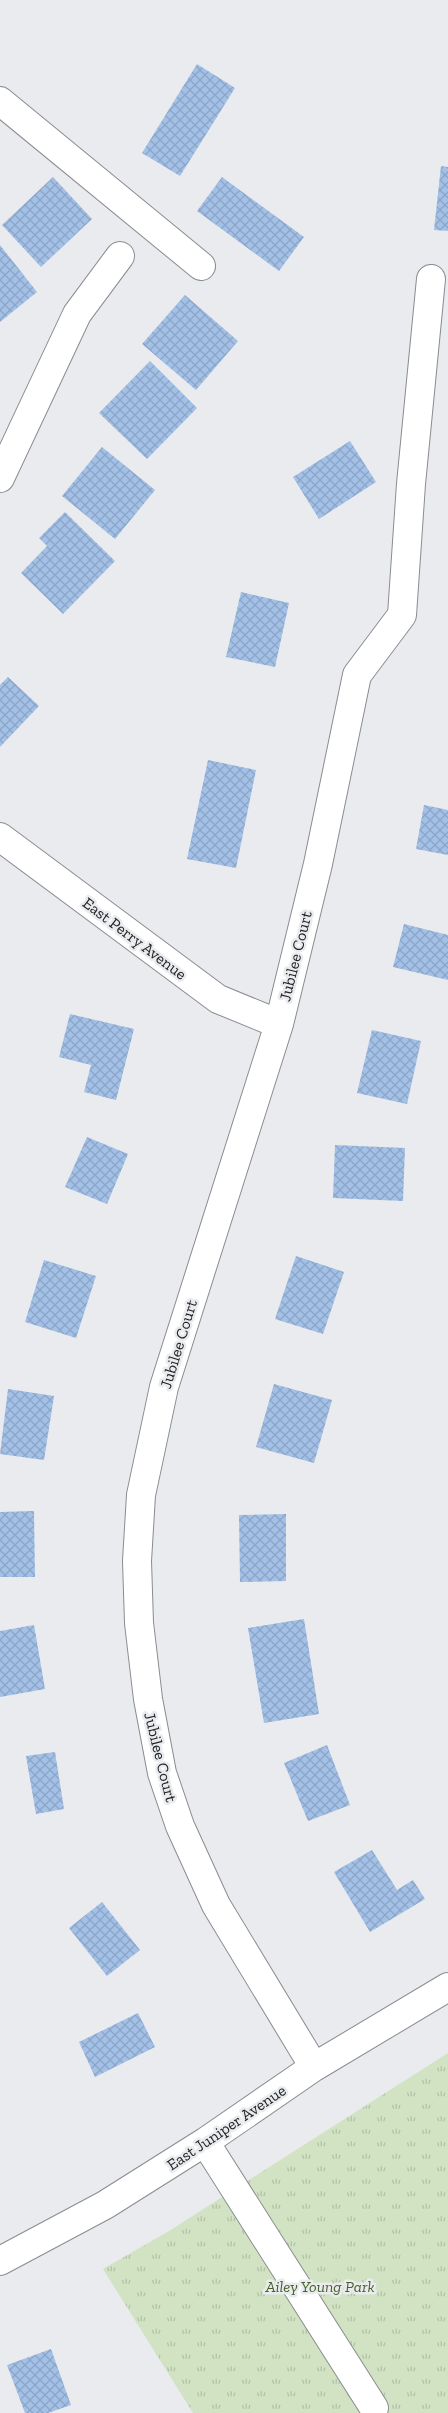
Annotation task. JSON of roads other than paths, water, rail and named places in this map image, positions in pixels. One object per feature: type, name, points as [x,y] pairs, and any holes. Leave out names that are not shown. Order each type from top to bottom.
[{"type":"street","points":[[0,101],[201,266]]},
{"type":"street","points":[[0,478],[77,314],[120,256]]},
{"type":"street","name":"Jubilee Court","points":[[314,2067],[216,1905],[180,1826],[162,1773],[148,1699],[139,1623],[137,1561],[141,1495],[164,1387],[279,1024],[318,864],[357,675],[402,616],[411,484],[431,279]]},
{"type":"street","name":"East Perry Avenue","points":[[0,837],[218,999],[279,1024]]},
{"type":"street","name":"East Juniper Avenue","points":[[0,2261],[105,2205],[205,2142],[314,2067],[448,1987]]},
{"type":"street","points":[[205,2142],[374,2408]]},
{"type":"park label","name":"Ailey Young Park","points":[[320,2286]]}]
